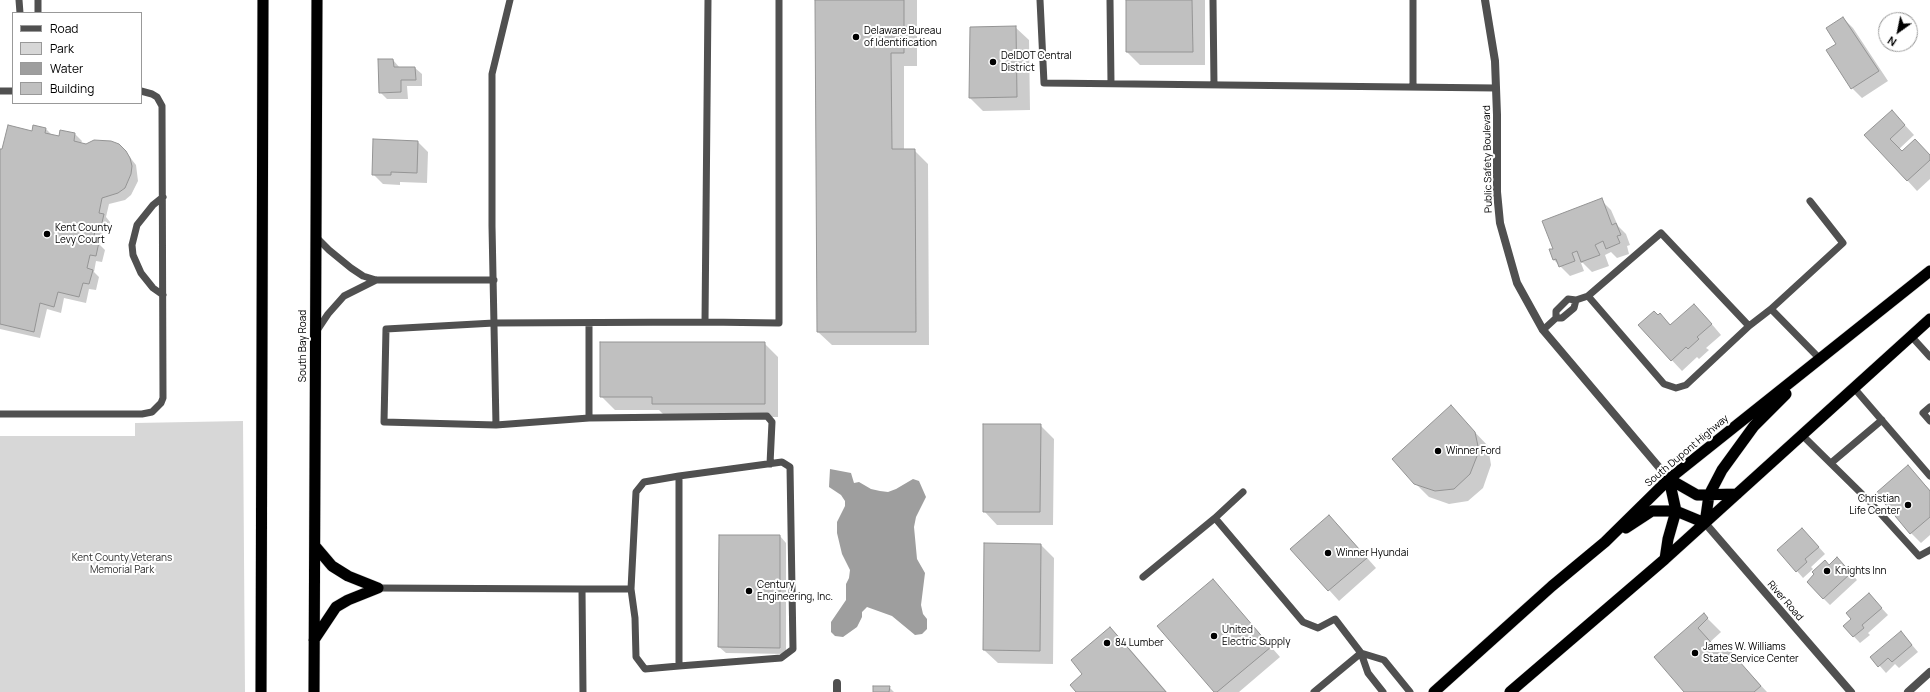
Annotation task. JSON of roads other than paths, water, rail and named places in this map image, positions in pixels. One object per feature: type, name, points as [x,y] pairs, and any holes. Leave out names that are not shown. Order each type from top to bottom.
[{"type":"highway","points":[[261,692],[262,2]]},
{"type":"highway","name":"South Bay Road","points":[[314,692],[318,2]]},
{"type":"highway","name":"South Dupont Highway","points":[[1434,692],[1552,586],[1605,542],[1669,479],[1819,361],[1930,271]]},
{"type":"highway","points":[[1510,692],[1665,559],[1930,319]]},
{"type":"highway","points":[[1705,523],[1709,495],[1722,470],[1754,426],[1819,361]]},
{"type":"highway","points":[[1669,479],[1697,495],[1737,494]]},
{"type":"highway","points":[[1665,559],[1668,540],[1676,511],[1669,479]]},
{"type":"highway","points":[[1605,542],[1652,511],[1676,511],[1705,523]]},
{"type":"highway","points":[[315,546],[332,566],[348,576],[378,588]]},
{"type":"highway","points":[[314,640],[336,607],[348,600],[378,588]]},
{"type":"street","name":"Public Safety Boulevard","points":[[1485,0],[1492,33],[1496,88],[1497,192],[1500,223],[1517,283],[1543,330],[1669,479]]},
{"type":"street","name":"River Road","points":[[1705,523],[1851,692]]},
{"type":"street","points":[[1908,692],[1930,672]]},
{"type":"street","points":[[836,692],[837,683]]},
{"type":"lane","points":[[20,0],[20,12]]},
{"type":"lane","points":[[38,0],[38,12]]},
{"type":"lane","points":[[496,425],[492,74],[510,0]]},
{"type":"lane","points":[[705,322],[708,0]]},
{"type":"lane","points":[[770,464],[772,422],[767,416],[589,418],[496,425],[384,422],[386,329],[494,323],[779,323],[779,0]]},
{"type":"lane","points":[[1040,0],[1044,83],[1496,88]]},
{"type":"lane","points":[[1110,0],[1111,83]]},
{"type":"lane","points":[[1213,0],[1214,85]]},
{"type":"lane","points":[[1413,0],[1413,86]]},
{"type":"lane","points":[[0,91],[12,90]]},
{"type":"lane","points":[[0,414],[142,414],[152,412],[157,408],[163,398],[162,106],[157,97],[142,91]]},
{"type":"lane","points":[[163,197],[153,205],[137,226],[132,245],[133,255],[141,273],[154,288],[163,295]]},
{"type":"lane","points":[[1588,296],[1664,384],[1676,388],[1686,385],[1749,326],[1843,243],[1810,201]]},
{"type":"lane","points":[[1543,330],[1556,318],[1562,318],[1574,308],[1576,300],[1588,296],[1661,233],[1749,326]]},
{"type":"lane","points":[[316,237],[329,250],[362,276],[376,280],[494,280]]},
{"type":"lane","points":[[316,334],[328,314],[344,296],[376,280]]},
{"type":"lane","points":[[1771,308],[1819,361]]},
{"type":"lane","points":[[589,322],[589,418]]},
{"type":"lane","points":[[1911,336],[1930,357]]},
{"type":"lane","points":[[1854,388],[1930,476]]},
{"type":"lane","points":[[1930,407],[1923,413],[1930,421]]},
{"type":"lane","points":[[1831,463],[1882,420]]},
{"type":"lane","points":[[1802,435],[1869,501],[1919,556],[1930,550]]},
{"type":"lane","points":[[782,462],[790,467],[793,649],[781,658],[645,669],[636,657],[635,618],[631,589],[636,492],[644,482],[770,464],[782,462]]},
{"type":"lane","points":[[679,476],[680,666]]},
{"type":"lane","points":[[1143,578],[1215,518],[1243,492]]},
{"type":"lane","points":[[1215,518],[1302,622],[1318,628],[1335,619],[1361,653],[1368,673],[1383,692]]},
{"type":"lane","points":[[378,588],[631,589]]},
{"type":"lane","points":[[582,589],[583,692]]},
{"type":"lane","points":[[1314,692],[1361,653]]},
{"type":"lane","points":[[1361,653],[1384,660],[1410,692]]},
{"type":"water","points":[[830,469],[851,473],[854,483],[859,482],[871,489],[880,491],[888,492],[913,479],[919,481],[926,497],[916,517],[914,527],[917,559],[925,573],[921,605],[923,614],[927,619],[927,629],[922,634],[915,635],[892,616],[867,607],[862,612],[862,617],[857,627],[843,637],[835,636],[831,632],[831,622],[846,600],[846,584],[849,578],[850,570],[842,554],[837,533],[837,522],[845,506],[845,501],[841,495],[829,487]]},
{"type":"place","name":"Delaware Bureau of Identification","points":[[856,37]]},
{"type":"place","name":"DelDOT Central District","points":[[993,62]]},
{"type":"place","name":"Kent County Levy Court","points":[[47,234]]},
{"type":"place","name":"Winner Ford","points":[[1438,451]]},
{"type":"place","name":"Christian Life Center","points":[[1908,505]]},
{"type":"place","name":"Winner Hyundai","points":[[1328,553]]},
{"type":"place","name":"Knights Inn","points":[[1827,571]]},
{"type":"place","name":"Century Engineering, Inc.","points":[[749,591]]},
{"type":"place","name":"United Electric Supply","points":[[1214,636]]},
{"type":"place","name":"84 Lumber","points":[[1107,643]]},
{"type":"place","name":"James W. Williams State Service Center","points":[[1695,653]]},
{"type":"park label","name":"Kent County Veterans Memorial Park","points":[[122,564]]}]
